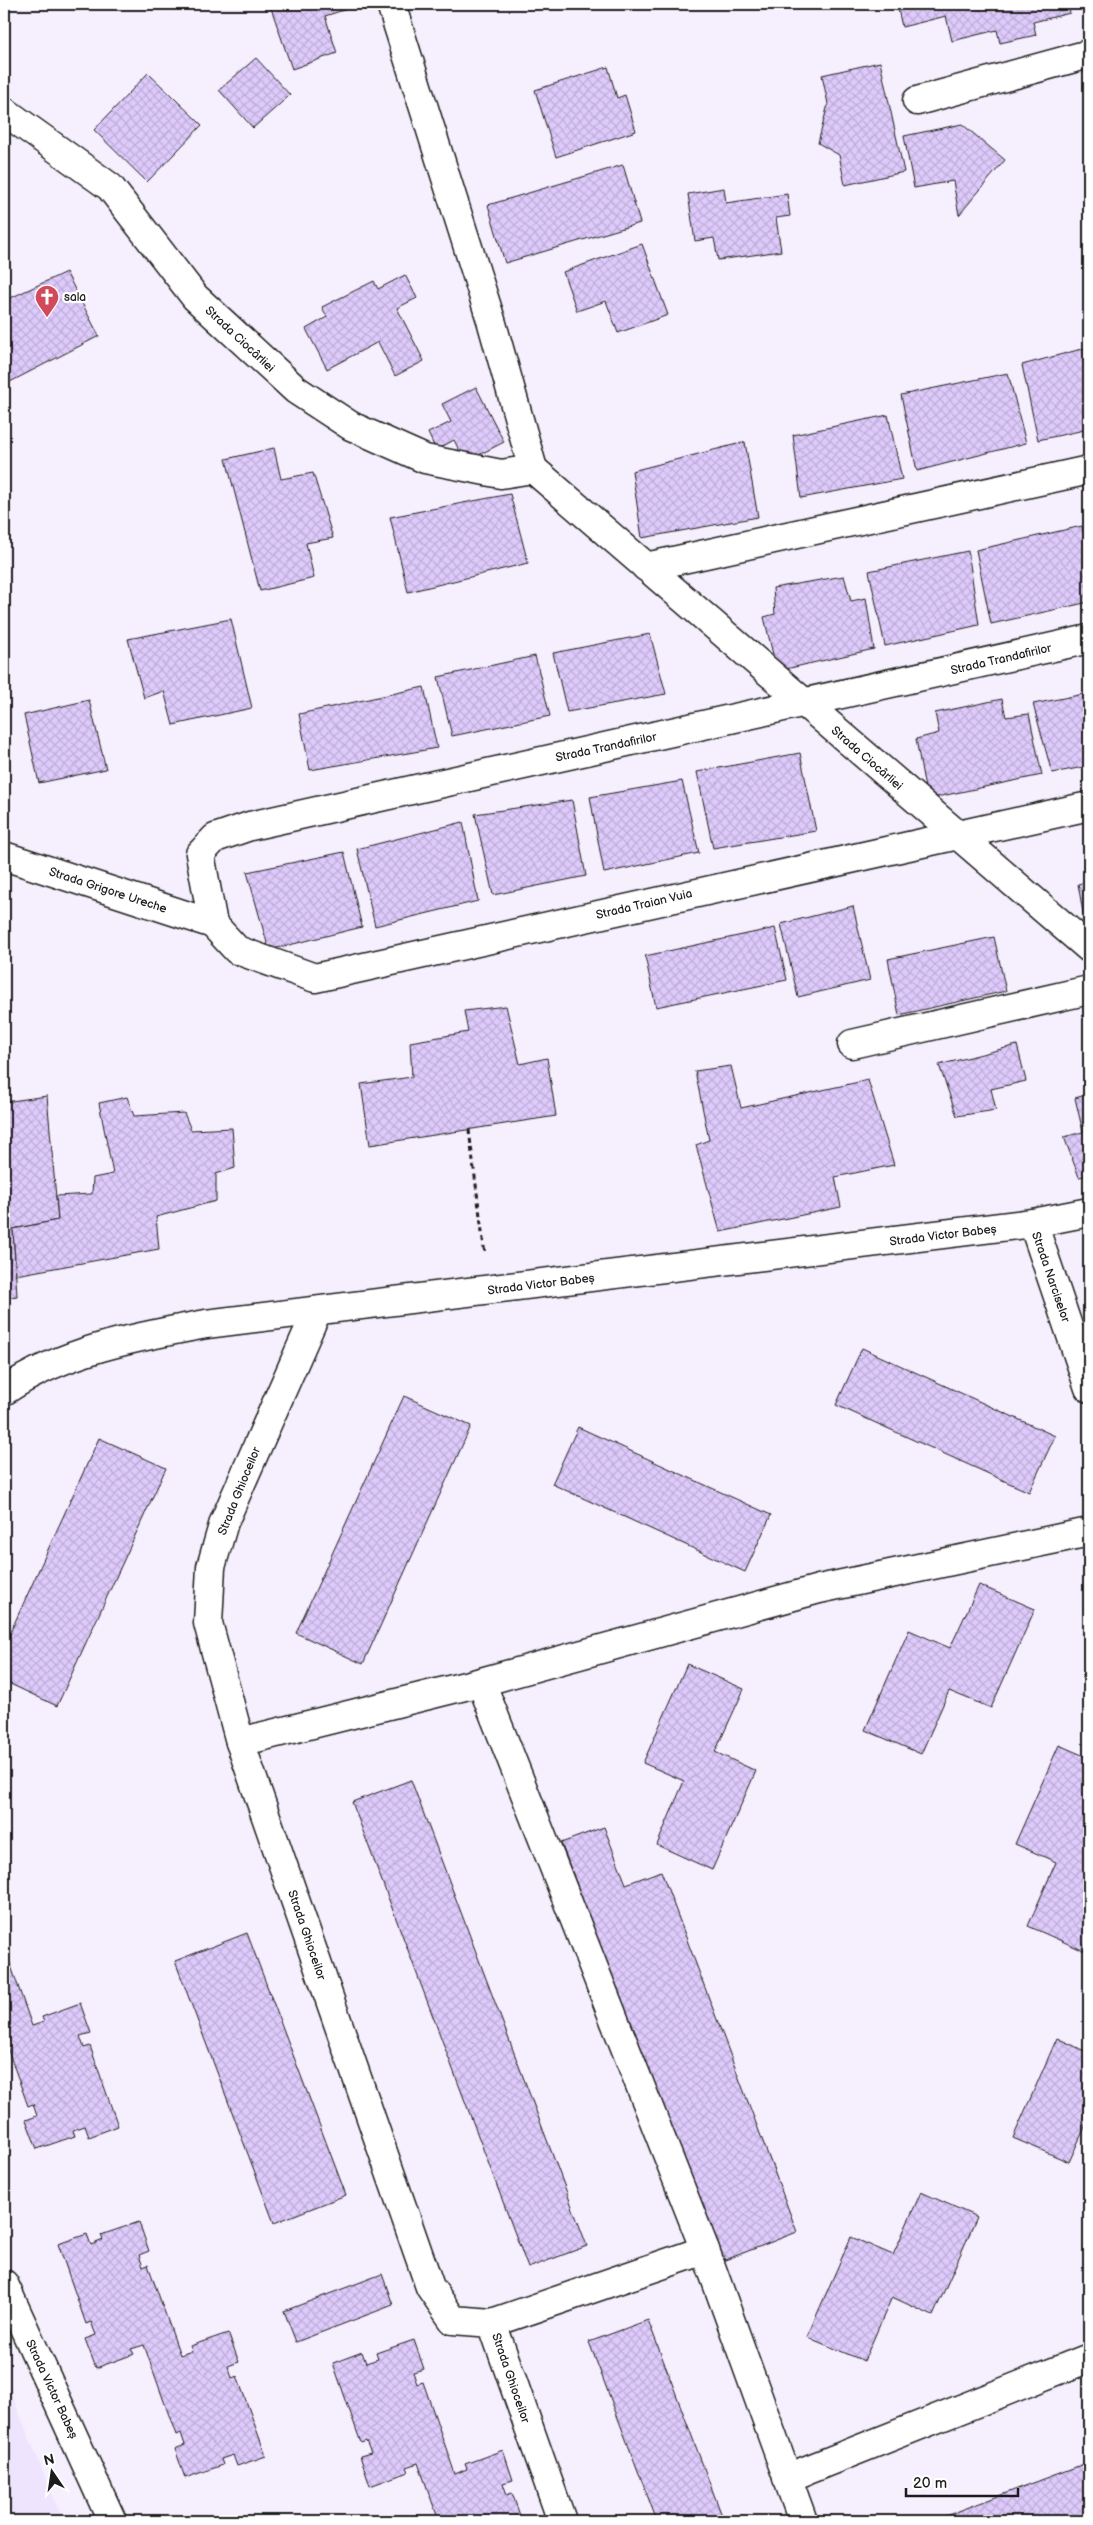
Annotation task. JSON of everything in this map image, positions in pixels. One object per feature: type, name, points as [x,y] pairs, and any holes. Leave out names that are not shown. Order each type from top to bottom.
[{"type":"street","points":[[391,4],[488,311],[532,469]]},
{"type":"street","points":[[917,101],[1089,54]]},
{"type":"street","name":"Strada Ciocârliei","points":[[4,110],[110,187],[195,297],[296,390],[351,426],[425,458],[501,474],[532,469],[1089,948]]},
{"type":"street","points":[[646,567],[1089,470]]},
{"type":"street","name":"Strada Trandafirilor","points":[[213,924],[200,854],[215,838],[250,826],[1089,639]]},
{"type":"street","name":"Strada Traian Vuia","points":[[213,924],[237,950],[315,978],[956,834],[1089,806]]},
{"type":"street","name":"Strada Grigore Ureche","points":[[4,856],[213,924]]},
{"type":"street","points":[[852,1044],[1089,990]]},
{"type":"street","name":"Strada Victor Babeș","points":[[4,1391],[21,1379],[73,1356],[128,1338],[206,1324],[1033,1224],[1089,1212]]},
{"type":"street","name":"Strada Narciselor","points":[[1033,1224],[1089,1388]]},
{"type":"street","name":"Strada Ghioceilor","points":[[317,1311],[224,1522],[211,1567],[208,1623],[240,1742],[430,2287],[452,2320],[492,2323],[562,2521]]},
{"type":"street","points":[[240,1742],[481,1682],[819,1589],[1089,1532]]},
{"type":"street","points":[[481,1682],[705,2250],[803,2521]]},
{"type":"street","points":[[492,2323],[705,2250]]},
{"type":"street","name":"Strada Victor Babeș","points":[[4,2284],[112,2521]]},
{"type":"street","points":[[787,2478],[1089,2358]]},
{"type":"path","points":[[469,1130],[486,1257]]},
{"type":"shaded area","points":[[4,2376],[63,2521],[4,2521]]},
{"type":"building","points":[[284,4],[356,4],[356,6],[325,16],[337,53],[292,69],[271,8]]},
{"type":"building","points":[[897,4],[1068,4],[1070,13],[1033,22],[1036,35],[1000,43],[997,30],[952,41],[946,16],[902,27]]},
{"type":"building","points":[[256,58],[290,95],[253,128],[219,90]]},
{"type":"building","points":[[880,62],[904,172],[845,185],[839,155],[818,143],[828,104],[822,75]]},
{"type":"building","points":[[608,67],[617,98],[625,95],[636,131],[556,157],[535,90]]},
{"type":"building","points":[[148,73],[202,125],[147,182],[94,130]]},
{"type":"building","points":[[962,124],[1005,160],[959,215],[953,181],[914,188],[904,136]]},
{"type":"building","points":[[623,165],[640,223],[505,263],[488,205]]},
{"type":"building","points":[[724,188],[726,203],[787,194],[790,216],[776,218],[781,251],[718,260],[714,238],[695,241],[688,194]]},
{"type":"building","points":[[642,244],[668,315],[618,333],[606,301],[577,311],[563,272]]},
{"type":"building","name":"sala","points":[[66,272],[99,336],[4,385],[4,301]]},
{"type":"building","points":[[405,275],[417,298],[397,308],[424,361],[395,376],[378,342],[327,369],[306,329],[327,317],[322,307],[374,281],[378,289]]},
{"type":"building","points":[[1089,347],[1089,429],[1038,440],[1022,365]]},
{"type":"building","points":[[1008,373],[1026,443],[917,471],[901,395]]},
{"type":"building","points":[[476,387],[504,442],[465,462],[454,440],[436,450],[428,433],[451,422],[442,404]]},
{"type":"building","points":[[888,415],[902,479],[801,498],[793,435]]},
{"type":"building","points":[[745,442],[758,517],[642,538],[632,471]]},
{"type":"building","points":[[274,448],[281,479],[313,473],[333,538],[306,543],[314,578],[260,591],[226,459]]},
{"type":"building","points":[[510,494],[528,563],[408,592],[390,517]]},
{"type":"building","points":[[1082,526],[1089,556],[1089,602],[991,624],[976,550]]},
{"type":"building","points":[[968,551],[979,625],[885,646],[869,571]]},
{"type":"building","points":[[844,576],[851,601],[866,598],[874,649],[777,671],[764,617],[775,614],[773,588]]},
{"type":"building","points":[[231,619],[252,708],[173,725],[164,691],[144,698],[128,639]]},
{"type":"building","points":[[650,634],[666,694],[567,712],[553,653]]},
{"type":"building","points":[[535,656],[550,716],[452,736],[438,677]]},
{"type":"building","points":[[424,687],[437,748],[310,770],[299,714]]},
{"type":"building","points":[[1089,693],[1089,766],[1052,773],[1033,704]]},
{"type":"building","points":[[1002,699],[1006,717],[1029,714],[1042,775],[927,799],[916,739],[939,733],[935,713]]},
{"type":"building","points":[[89,700],[106,769],[39,783],[24,715]]},
{"type":"building","points":[[800,753],[816,831],[713,848],[697,772]]},
{"type":"building","points":[[682,781],[699,853],[604,873],[590,797]]},
{"type":"building","points":[[572,800],[586,876],[493,895],[475,814]]},
{"type":"building","points":[[463,822],[478,901],[375,926],[357,849]]},
{"type":"building","points":[[344,852],[362,927],[269,950],[247,872]]},
{"type":"building","points":[[1089,881],[1089,934],[1087,935],[1078,884]]},
{"type":"building","points":[[853,906],[870,980],[798,997],[781,924]]},
{"type":"building","points":[[775,928],[787,980],[656,1007],[645,956]]},
{"type":"building","points":[[994,937],[1006,991],[899,1015],[888,959]]},
{"type":"building","points":[[506,1006],[520,1064],[547,1058],[556,1116],[370,1145],[361,1084],[412,1077],[410,1042],[468,1032],[464,1011]]},
{"type":"building","points":[[1017,1045],[1026,1081],[991,1089],[996,1110],[957,1116],[939,1065]]},
{"type":"building","points":[[731,1066],[741,1108],[868,1080],[894,1165],[835,1177],[841,1207],[720,1232],[696,1145],[709,1140],[695,1071]]},
{"type":"building","points":[[1089,1094],[1089,1175],[1079,1177],[1064,1137],[1083,1132],[1075,1098]]},
{"type":"building","points":[[47,1096],[58,1220],[13,1229],[17,1296],[4,1298],[4,1102]]},
{"type":"building","points":[[127,1097],[134,1116],[184,1113],[191,1130],[232,1128],[235,1168],[216,1174],[216,1201],[156,1217],[159,1249],[16,1275],[13,1229],[58,1220],[56,1196],[92,1194],[93,1178],[113,1174],[99,1103]]},
{"type":"building","points":[[862,1348],[1055,1436],[1029,1492],[836,1405]]},
{"type":"building","points":[[404,1396],[471,1426],[363,1664],[296,1633]]},
{"type":"building","points":[[578,1427],[771,1515],[745,1572],[552,1484]]},
{"type":"building","points":[[99,1438],[166,1468],[57,1706],[4,1681],[4,1646]]},
{"type":"building","points":[[979,1585],[1035,1609],[991,1708],[949,1691],[921,1754],[865,1730],[909,1630],[950,1648]]},
{"type":"building","points":[[687,1664],[744,1689],[715,1752],[756,1771],[712,1870],[657,1845],[684,1781],[643,1763]]},
{"type":"building","points":[[1059,1745],[1089,1758],[1089,1828],[1087,1833],[1089,1834],[1089,1940],[1084,1951],[1028,1926],[1056,1862],[1015,1844]]},
{"type":"building","points":[[411,1780],[587,2246],[528,2268],[352,1802]]},
{"type":"building","points":[[604,1827],[626,1884],[661,1871],[797,2232],[720,2262],[561,1843]]},
{"type":"building","points":[[247,1933],[346,2195],[274,2223],[175,1961]]},
{"type":"building","points":[[4,1946],[32,2026],[44,2022],[42,2017],[80,2003],[91,2033],[80,2036],[84,2048],[90,2046],[118,2126],[89,2137],[85,2126],[73,2130],[75,2136],[37,2149],[26,2120],[37,2116],[33,2104],[28,2106],[4,2039]]},
{"type":"building","points":[[1057,2038],[1089,2053],[1089,2118],[1069,2162],[1013,2138]]},
{"type":"building","points":[[921,2192],[977,2217],[933,2316],[892,2297],[864,2361],[807,2337],[851,2237],[893,2255]]},
{"type":"building","points":[[139,2222],[149,2251],[139,2255],[143,2267],[148,2265],[180,2355],[192,2351],[190,2346],[228,2333],[239,2362],[228,2366],[232,2378],[237,2376],[266,2456],[237,2466],[233,2455],[221,2459],[223,2465],[185,2478],[175,2449],[185,2445],[181,2433],[176,2435],[144,2345],[131,2349],[134,2354],[96,2368],[85,2339],[96,2335],[91,2322],[86,2324],[58,2244],[87,2234],[91,2245],[103,2240],[101,2235]]},
{"type":"building","points":[[382,2274],[393,2305],[296,2342],[284,2311]]},
{"type":"building","points":[[648,2320],[724,2521],[657,2521],[589,2342]]},
{"type":"building","points":[[414,2340],[424,2369],[413,2372],[417,2384],[423,2382],[455,2474],[467,2469],[465,2464],[503,2450],[513,2480],[503,2483],[507,2495],[512,2493],[522,2521],[439,2521],[418,2463],[406,2467],[408,2472],[370,2486],[360,2456],[371,2453],[366,2441],[361,2443],[333,2363],[362,2352],[366,2363],[378,2359],[376,2353]]},
{"type":"building","points":[[1089,2462],[1089,2521],[932,2521]]},
{"type":"place","name":"sala","points":[[47,318]]}]
